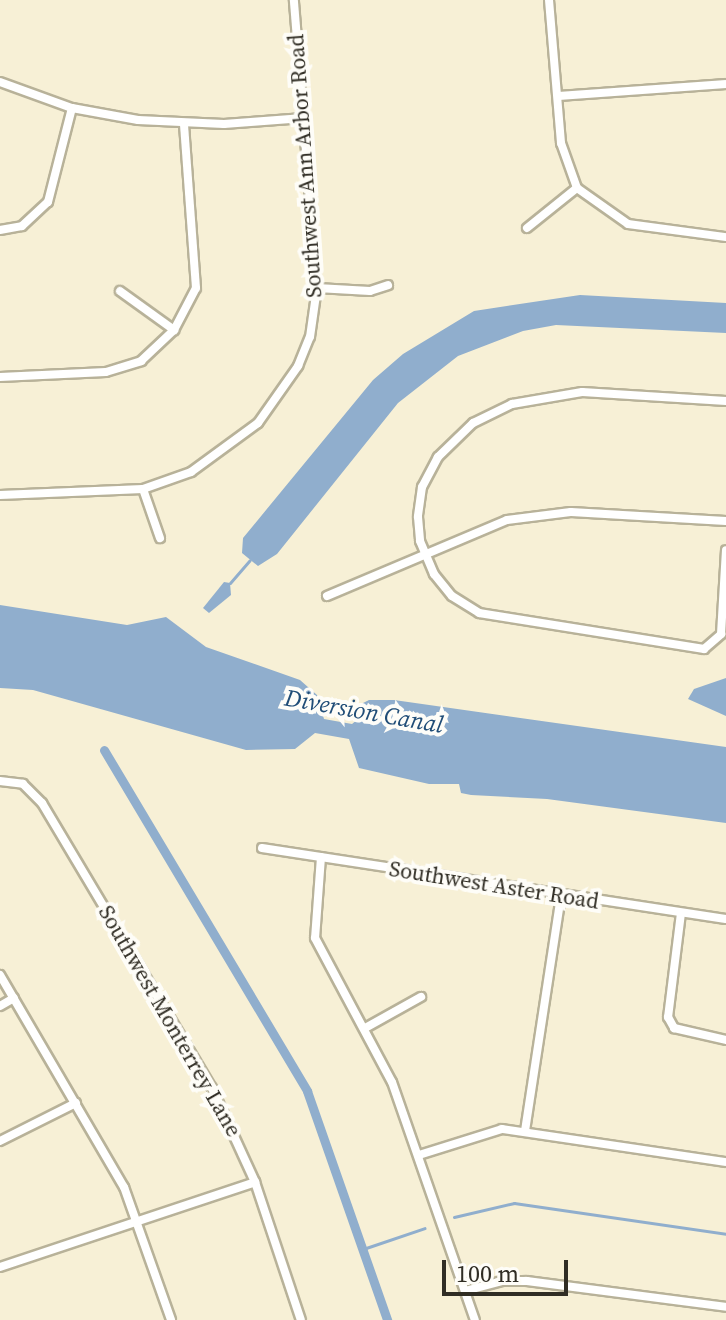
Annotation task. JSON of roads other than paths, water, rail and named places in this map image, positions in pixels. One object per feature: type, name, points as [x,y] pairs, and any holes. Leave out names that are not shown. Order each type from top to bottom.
[{"type":"street","name":"Southwest Ann Arbor Road","points":[[0,495],[143,489],[191,472],[258,423],[298,366],[310,337],[317,288],[294,0]]},
{"type":"street","points":[[549,0],[561,143],[577,188],[628,224],[726,237]]},
{"type":"street","points":[[0,82],[72,108],[184,123],[304,118]]},
{"type":"street","points":[[559,96],[726,84]]},
{"type":"street","points":[[0,230],[22,226],[48,202],[72,108]]},
{"type":"street","points":[[0,377],[106,372],[141,361],[174,330],[196,288],[184,123]]},
{"type":"street","points":[[527,228],[577,188]]},
{"type":"street","points":[[317,288],[370,291],[388,285]]},
{"type":"street","points":[[120,291],[174,330]]},
{"type":"street","points":[[726,401],[582,392],[512,404],[473,423],[438,457],[422,487],[418,527],[425,556],[452,596],[490,616],[704,649],[719,639],[726,550]]},
{"type":"street","points":[[143,489],[160,538]]},
{"type":"street","points":[[327,596],[507,520],[545,515],[726,521]]},
{"type":"street","name":"Southwest Monterrey Lane","points":[[0,781],[23,784],[42,803],[212,1088],[255,1182],[301,1320]]},
{"type":"street","name":"Southwest Aster Road","points":[[262,848],[726,919]]},
{"type":"street","points":[[321,857],[315,938],[367,1027],[419,1155],[475,1320]]},
{"type":"street","points":[[525,1131],[561,896]]},
{"type":"street","points":[[681,913],[668,1017],[674,1028],[726,1040]]},
{"type":"street","points":[[0,975],[119,1177],[171,1320]]},
{"type":"street","points":[[367,1027],[421,997]]},
{"type":"street","points":[[0,1006],[14,998]]},
{"type":"street","points":[[0,1141],[76,1103]]},
{"type":"street","points":[[419,1155],[502,1129],[726,1162]]},
{"type":"street","points":[[0,1267],[255,1182]]},
{"type":"street","points":[[465,1291],[502,1281],[527,1281],[726,1307]]},
{"type":"water","points":[[580,295],[726,303],[726,333],[556,325],[523,331],[458,356],[398,403],[277,554],[258,566],[242,553],[243,538],[373,380],[403,354],[474,311]]},
{"type":"water","points":[[224,582],[230,583],[231,595],[209,613],[203,608]]},
{"type":"water","name":"Diversion Canal","points":[[0,605],[127,625],[166,617],[206,647],[300,680],[317,695],[324,719],[352,724],[358,719],[359,705],[369,700],[394,700],[726,747],[726,823],[547,799],[471,795],[461,793],[459,784],[429,784],[359,768],[349,739],[315,733],[295,749],[246,750],[33,690],[0,688]]},
{"type":"water","points":[[726,678],[726,716],[688,699],[694,689]]},
{"type":"waterway","points":[[230,583],[250,560]]},
{"type":"waterway","points":[[104,750],[307,1091],[387,1320]]},
{"type":"waterway","points":[[454,1217],[514,1203],[726,1234]]},
{"type":"waterway","points":[[363,1249],[425,1228]]}]
